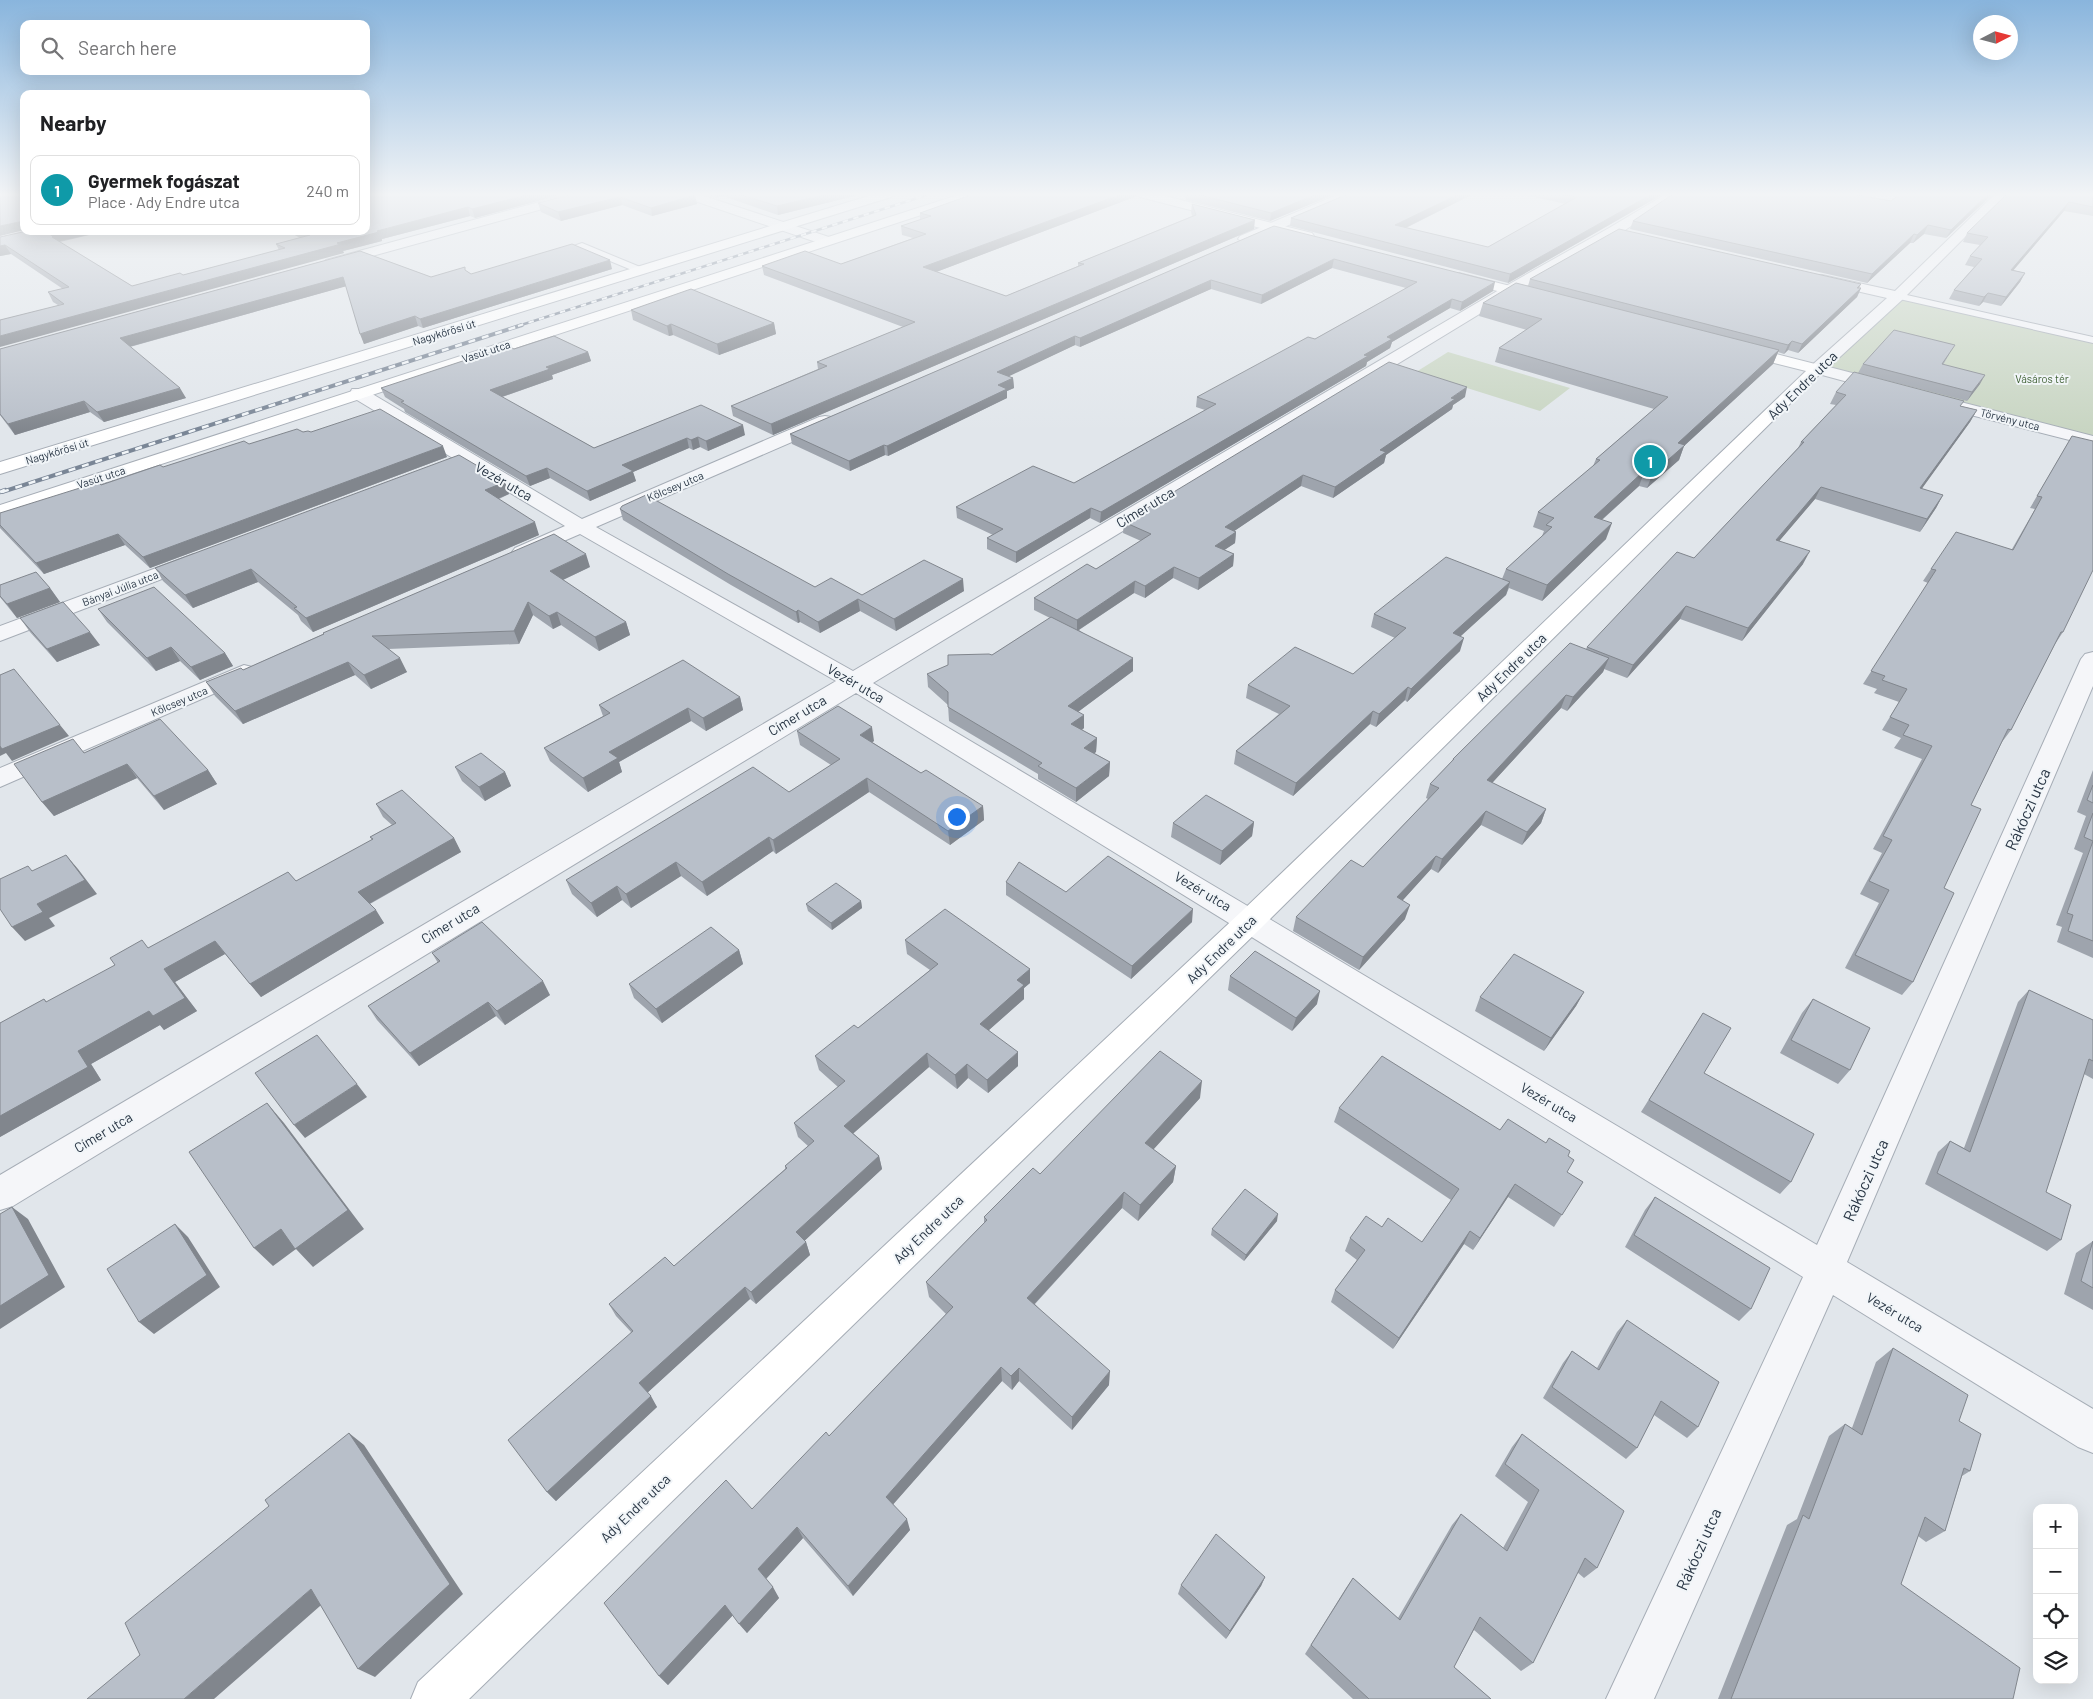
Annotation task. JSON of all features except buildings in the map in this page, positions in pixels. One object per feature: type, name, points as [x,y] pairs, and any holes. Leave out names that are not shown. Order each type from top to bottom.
[{"type":"street","name":"Nagykőrösi út","points":[[0,468],[635,273]]},
{"type":"street","name":"Vasút utca","points":[[0,511],[358,392],[728,273]]},
{"type":"street","points":[[1447,273],[1557,302]]},
{"type":"street","name":"Címer utca","points":[[0,1194],[853,681],[1508,290],[1542,273]]},
{"type":"street","name":"Ady Endre utca","points":[[435,1699],[1251,920],[1816,370],[1921,273]]},
{"type":"street","points":[[1812,277],[1898,296]]},
{"type":"street","points":[[1730,347],[1902,392]]},
{"type":"street","name":"Vezér utca","points":[[358,392],[455,462],[581,527],[853,681],[1251,920],[2093,1432]]},
{"type":"street","name":"Törvény utca","points":[[1921,396],[2093,441]]},
{"type":"street","name":"Kölcsey utca","points":[[509,558],[845,412]]},
{"type":"street","name":"Bányai Júlia utca","points":[[0,634],[214,553]]},
{"type":"street","name":"Rákóczi utca","points":[[1630,1699],[1825,1270],[2093,658]]},
{"type":"street","name":"Kölcsey utca","points":[[0,778],[263,664]]},
{"type":"lane","points":[[1898,296],[2093,340]]},
{"type":"green space","name":"Vásáros tér","points":[[1898,296],[2093,340],[2093,441],[1817,369]]},
{"type":"green space","points":[[1448,352],[1570,388],[1540,411],[1416,372]]},
{"type":"railway","points":[[518,326],[683,273]]},
{"type":"railway","points":[[2,492],[522,325]]},
{"type":"railway","points":[[0,492],[5,490]]},
{"type":"place","name":"Gyermek fogászat","points":[[1650,461]]}]
